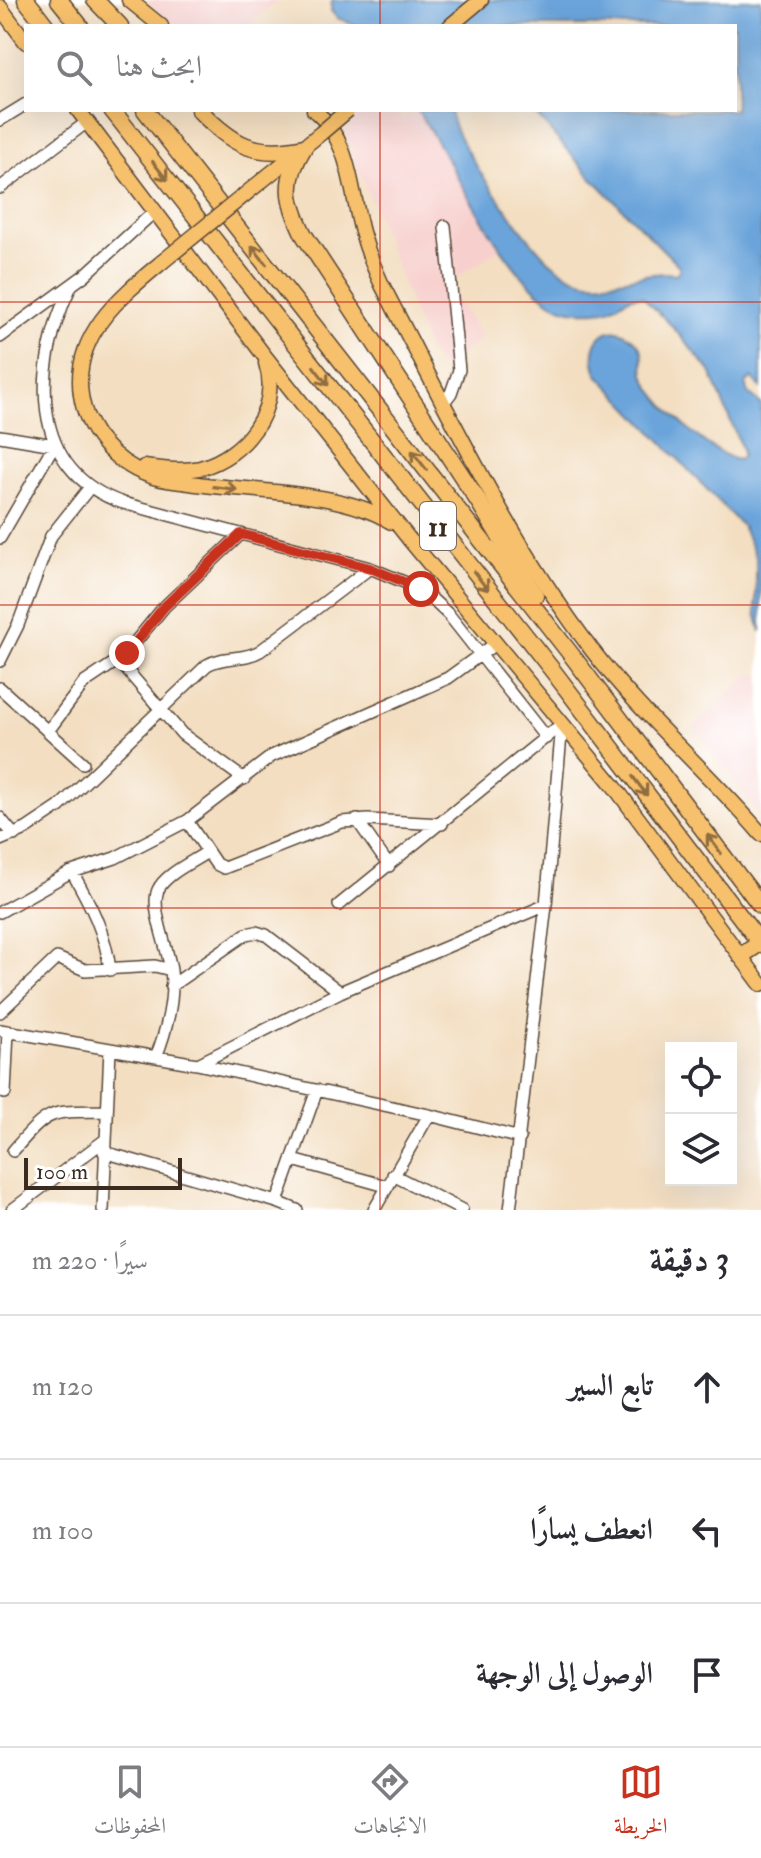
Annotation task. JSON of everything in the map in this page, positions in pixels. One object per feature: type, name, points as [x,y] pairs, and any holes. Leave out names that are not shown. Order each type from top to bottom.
[{"type":"highway","points":[[26,0],[44,24]]},
{"type":"highway","points":[[59,0],[78,24]]},
{"type":"highway","points":[[95,0],[118,24]]},
{"type":"highway","name":"11","points":[[114,112],[553,671],[760,944]]},
{"type":"highway","name":"11","points":[[147,112],[573,657],[761,906]]},
{"type":"highway","points":[[201,112],[218,129],[249,149],[281,152],[304,147]]},
{"type":"highway","points":[[304,147],[292,169],[289,184],[290,201],[304,235],[479,502],[573,657],[553,671]]},
{"type":"highway","points":[[741,956],[760,944]]},
{"type":"main road","points":[[129,0],[159,24]]},
{"type":"main road","points":[[452,24],[481,0]]},
{"type":"main road","points":[[1,9],[24,39]]},
{"type":"main road","points":[[316,112],[331,126],[343,148],[371,261],[519,542],[567,616],[631,697],[761,834]]},
{"type":"main road","points":[[346,112],[116,301],[85,350],[79,384],[82,406],[89,423],[111,452],[150,477],[347,504],[381,515],[409,539]]},
{"type":"main road","points":[[83,116],[263,354],[409,539],[649,831],[761,984]]},
{"type":"main road","points":[[124,461],[158,469],[199,468],[239,448],[265,412],[270,394],[271,376],[263,354]]},
{"type":"street","points":[[0,120],[24,105]]},
{"type":"street","points":[[0,188],[83,116]]},
{"type":"street","points":[[0,337],[71,286],[155,211]]},
{"type":"street","points":[[444,402],[451,393],[459,370],[445,226]]},
{"type":"street","points":[[71,286],[55,324],[47,363],[46,403],[54,445],[69,469],[90,487],[123,503],[370,568],[410,583],[431,597],[546,738]]},
{"type":"street","points":[[0,436],[54,445]]},
{"type":"street","points":[[0,538],[54,445]]},
{"type":"street","points":[[0,661],[18,625],[51,536],[90,487]]},
{"type":"street","points":[[48,731],[84,683],[119,661],[164,607],[241,534]]},
{"type":"street","points":[[0,840],[38,823],[59,807],[207,665],[260,651],[370,568]]},
{"type":"street","points":[[0,912],[72,872],[115,858],[187,821],[260,764],[286,749],[448,678],[495,644]]},
{"type":"street","points":[[119,661],[193,744],[244,779]]},
{"type":"street","points":[[0,688],[83,763]]},
{"type":"street","points":[[339,905],[562,724]]},
{"type":"street","points":[[510,1210],[546,905],[562,724]]},
{"type":"street","points":[[0,818],[14,835]]},
{"type":"street","points":[[187,821],[220,867],[229,868],[328,825],[357,820],[442,824]]},
{"type":"street","points":[[357,820],[389,866]]},
{"type":"street","points":[[156,1057],[163,1041],[171,986],[171,970],[157,894],[163,882],[207,852]]},
{"type":"street","points":[[72,872],[104,938],[110,970]]},
{"type":"street","points":[[197,1064],[340,992],[546,905]]},
{"type":"street","points":[[171,986],[241,937],[256,932],[266,935],[340,992]]},
{"type":"street","points":[[0,1012],[54,958],[85,970],[155,966],[171,970]]},
{"type":"street","points":[[5,1093],[4,1031],[197,1064],[520,1138]]},
{"type":"street","points":[[103,1210],[110,1049]]},
{"type":"street","points":[[277,1202],[317,1090]]},
{"type":"street","points":[[13,1151],[37,1124],[52,1114],[106,1111]]},
{"type":"street","points":[[374,1210],[429,1115]]},
{"type":"street","points":[[105,1146],[297,1210]]},
{"type":"street","points":[[12,1210],[105,1146]]},
{"type":"street","points":[[293,1160],[386,1186]]},
{"type":"street","points":[[393,1175],[440,1205],[462,1210]]},
{"type":"shaded area","points":[[147,0],[280,0],[248,24],[171,24]]},
{"type":"shaded area","points":[[359,112],[397,112],[402,120],[419,112],[515,238],[447,284],[482,337],[444,369],[429,351],[345,133]]},
{"type":"shaded area","points":[[750,674],[761,676],[761,817],[693,727]]},
{"type":"water","points":[[332,0],[761,0],[761,388],[752,378],[746,383],[749,394],[761,404],[761,632],[756,613],[756,557],[742,526],[598,375],[594,354],[600,337],[607,332],[615,330],[634,340],[642,352],[644,374],[658,398],[684,425],[713,448],[738,460],[742,449],[710,371],[643,297],[629,298],[599,311],[566,309],[545,298],[524,279],[504,252],[418,112],[451,112],[463,143],[491,188],[536,247],[561,270],[590,282],[675,274],[679,266],[591,177],[534,112],[737,112],[737,24],[353,24],[337,18],[331,11]]},
{"type":"route","points":[[127,653],[140,633],[164,607],[241,534],[370,568],[421,589]]}]
